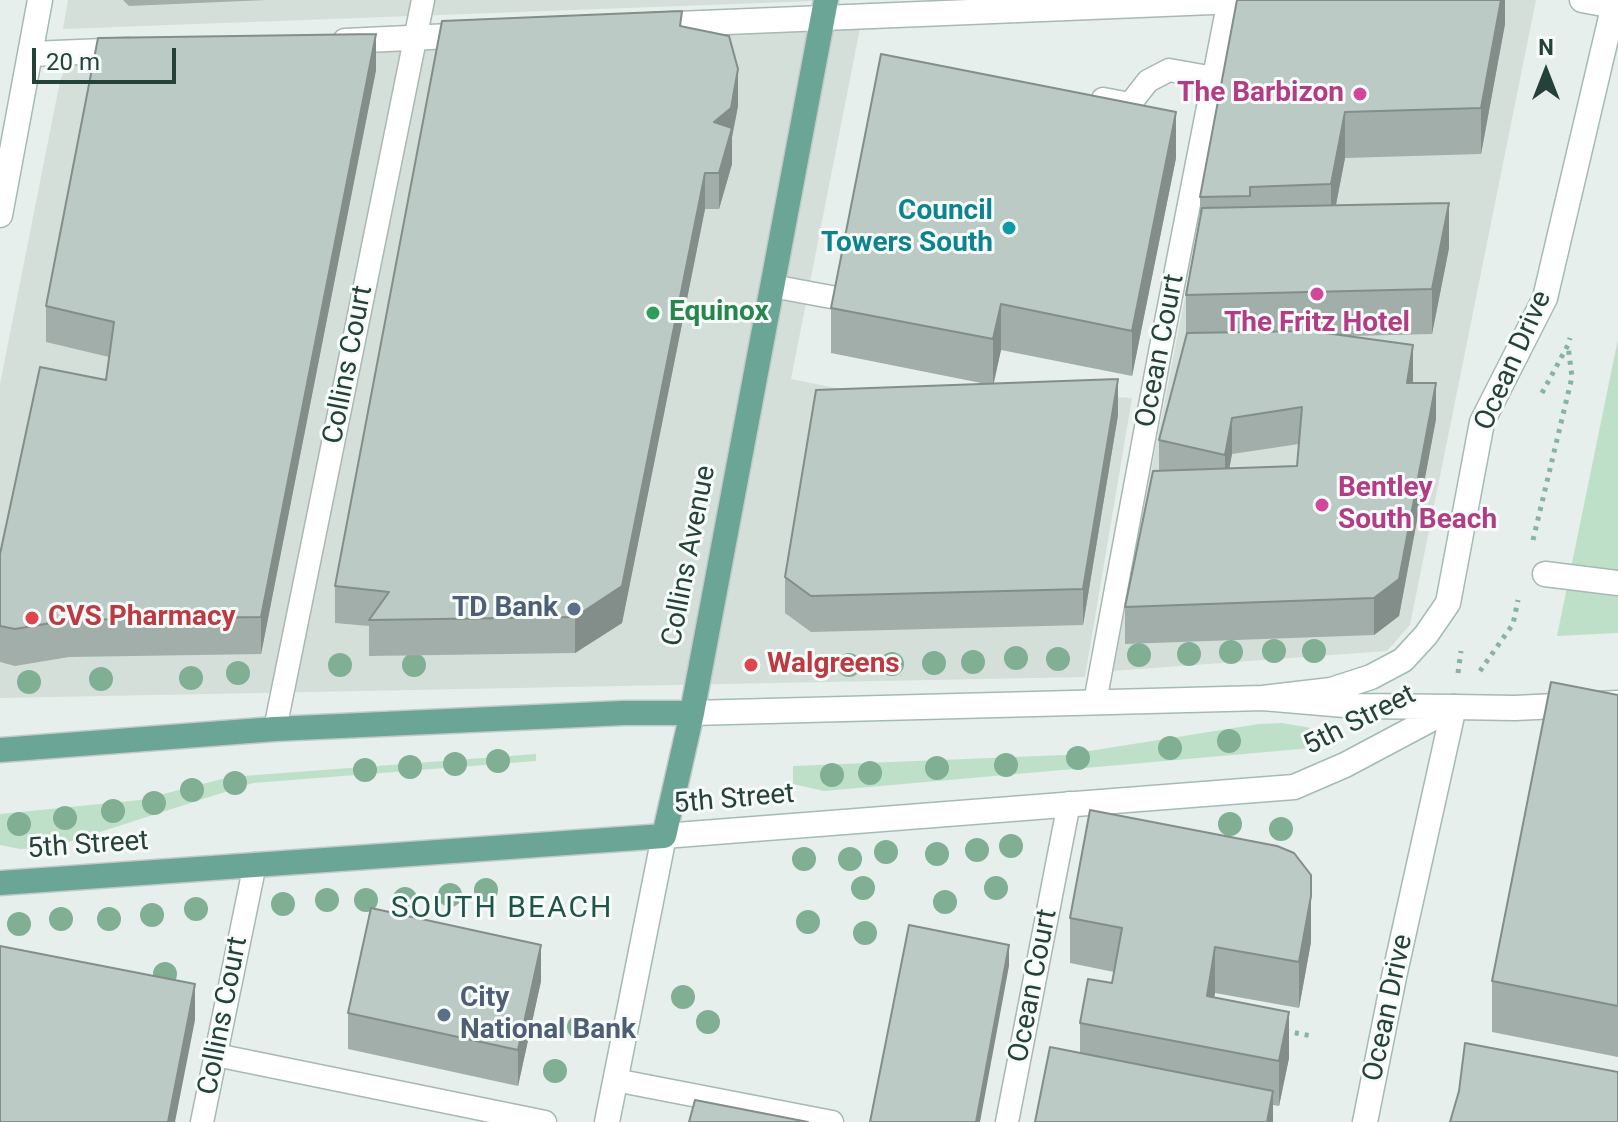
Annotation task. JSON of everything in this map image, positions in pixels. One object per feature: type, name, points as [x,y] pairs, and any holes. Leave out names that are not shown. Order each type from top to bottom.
[{"type":"main road","name":"Collins Avenue","points":[[664,836],[692,713],[824,8]]},
{"type":"main road","name":"5th Street","points":[[0,750],[275,729],[623,713],[692,713]]},
{"type":"main road","name":"5th Street","points":[[0,883],[664,836]]},
{"type":"street","points":[[0,215],[40,0]]},
{"type":"street","points":[[633,26],[824,8],[1261,0]]},
{"type":"street","points":[[1582,0],[1615,3]]},
{"type":"street","name":"Ocean Drive","points":[[1263,698],[1331,690],[1382,671],[1403,660],[1426,635],[1448,603],[1482,422],[1545,298],[1615,3]]},
{"type":"street","points":[[320,42],[493,34]]},
{"type":"street","points":[[31,54],[146,49]]},
{"type":"street","points":[[1545,574],[1618,583]]},
{"type":"street","name":"5th Street","points":[[692,713],[1263,698],[1356,706],[1515,708],[1618,703]]},
{"type":"street","name":"Ocean Drive","points":[[1365,1122],[1454,707]]},
{"type":"street","name":"5th Street","points":[[664,836],[1294,787],[1345,765],[1454,707]]},
{"type":"street","name":"Collins Avenue","points":[[607,1122],[664,836]]},
{"type":"lane","name":"Collins Court","points":[[275,729],[423,0]]},
{"type":"lane","name":"Ocean Court","points":[[1095,702],[1229,0]]},
{"type":"lane","points":[[1084,95],[1130,104],[1148,81],[1169,70],[1214,78]]},
{"type":"lane","points":[[772,286],[842,299]]},
{"type":"lane","name":"Ocean Court","points":[[1007,1122],[1069,803]]},
{"type":"lane","name":"Collins Court","points":[[202,1122],[255,864]]},
{"type":"lane","points":[[216,1055],[545,1122]]},
{"type":"lane","points":[[615,1080],[832,1122]]},
{"type":"path","points":[[1531,547],[1572,377],[1568,345]]},
{"type":"path","points":[[1454,707],[1513,624],[1520,594]]},
{"type":"path","points":[[1282,1031],[1312,1036]]},
{"type":"shaded area","points":[[68,0],[842,0],[63,29]]},
{"type":"shaded area","points":[[1243,0],[1536,0],[1410,625],[1387,651],[1112,671]]},
{"type":"shaded area","points":[[860,28],[791,379],[901,401],[985,390],[1132,398],[1085,677],[0,698],[0,384],[60,81],[68,63]]},
{"type":"green space","points":[[1618,339],[1618,633],[1557,636]]},
{"type":"green space","points":[[1282,723],[1311,728],[1312,748],[824,791],[793,784],[793,766],[1064,755]]},
{"type":"green space","points":[[536,754],[536,761],[253,783],[50,848],[20,849],[0,845],[0,814],[140,800],[230,777]]},
{"type":"building","name":"The Barbizon","points":[[1237,0],[1501,0],[1481,108],[1345,112],[1331,184],[1250,187],[1250,196],[1200,197]]},
{"type":"building","points":[[682,11],[680,26],[729,36],[738,69],[731,108],[714,122],[732,128],[719,173],[705,173],[622,586],[575,617],[369,620],[389,592],[335,586],[442,21]]},
{"type":"building","points":[[376,34],[261,617],[69,620],[15,629],[0,626],[0,554],[40,367],[106,380],[114,322],[46,306],[98,38]]},
{"type":"building","name":"Council Towers South","points":[[881,54],[1176,112],[1132,331],[1001,304],[993,339],[831,308]]},
{"type":"building","points":[[1449,203],[1432,289],[1186,295],[1202,208]]},
{"type":"building","name":"Bentley South Beach","points":[[1311,331],[1413,345],[1407,383],[1436,383],[1399,579],[1374,598],[1125,607],[1153,471],[1297,466],[1302,407],[1232,418],[1225,455],[1159,440],[1187,333]]},
{"type":"building","name":"Walgreens","points":[[1118,379],[1083,589],[811,596],[785,577],[816,390]]},
{"type":"building","points":[[1551,682],[1618,695],[1618,1006],[1492,981]]},
{"type":"building","points":[[1090,810],[1277,846],[1294,853],[1311,875],[1311,896],[1299,962],[1215,947],[1207,996],[1289,1012],[1279,1061],[1080,1023],[1088,979],[1112,983],[1122,928],[1070,918]]},
{"type":"building","name":"City National Bank","points":[[371,908],[541,945],[518,1050],[348,1013]]},
{"type":"building","points":[[909,925],[1009,945],[976,1122],[870,1122]]},
{"type":"building","points":[[0,946],[195,984],[168,1122],[0,1122]]},
{"type":"building","points":[[1465,1043],[1618,1072],[1618,1122],[1450,1122],[1459,1091]]},
{"type":"building","points":[[1050,1047],[1273,1091],[1267,1122],[1035,1122]]},
{"type":"building","points":[[695,1100],[808,1122],[689,1122]]},
{"type":"place","name":"The Barbizon","points":[[1360,94]]},
{"type":"place","name":"Council Towers South","points":[[1009,228]]},
{"type":"place","name":"The Fritz Hotel","points":[[1317,294]]},
{"type":"place","name":"Equinox","points":[[653,313]]},
{"type":"place","name":"Bentley South Beach","points":[[1322,505]]},
{"type":"place","name":"TD Bank","points":[[574,609]]},
{"type":"place","name":"CVS Pharmacy","points":[[32,618]]},
{"type":"place","name":"Walgreens","points":[[751,665]]},
{"type":"place","name":"City National Bank","points":[[444,1015]]},
{"type":"district","name":"SOUTH BEACH","points":[[502,909]]}]
